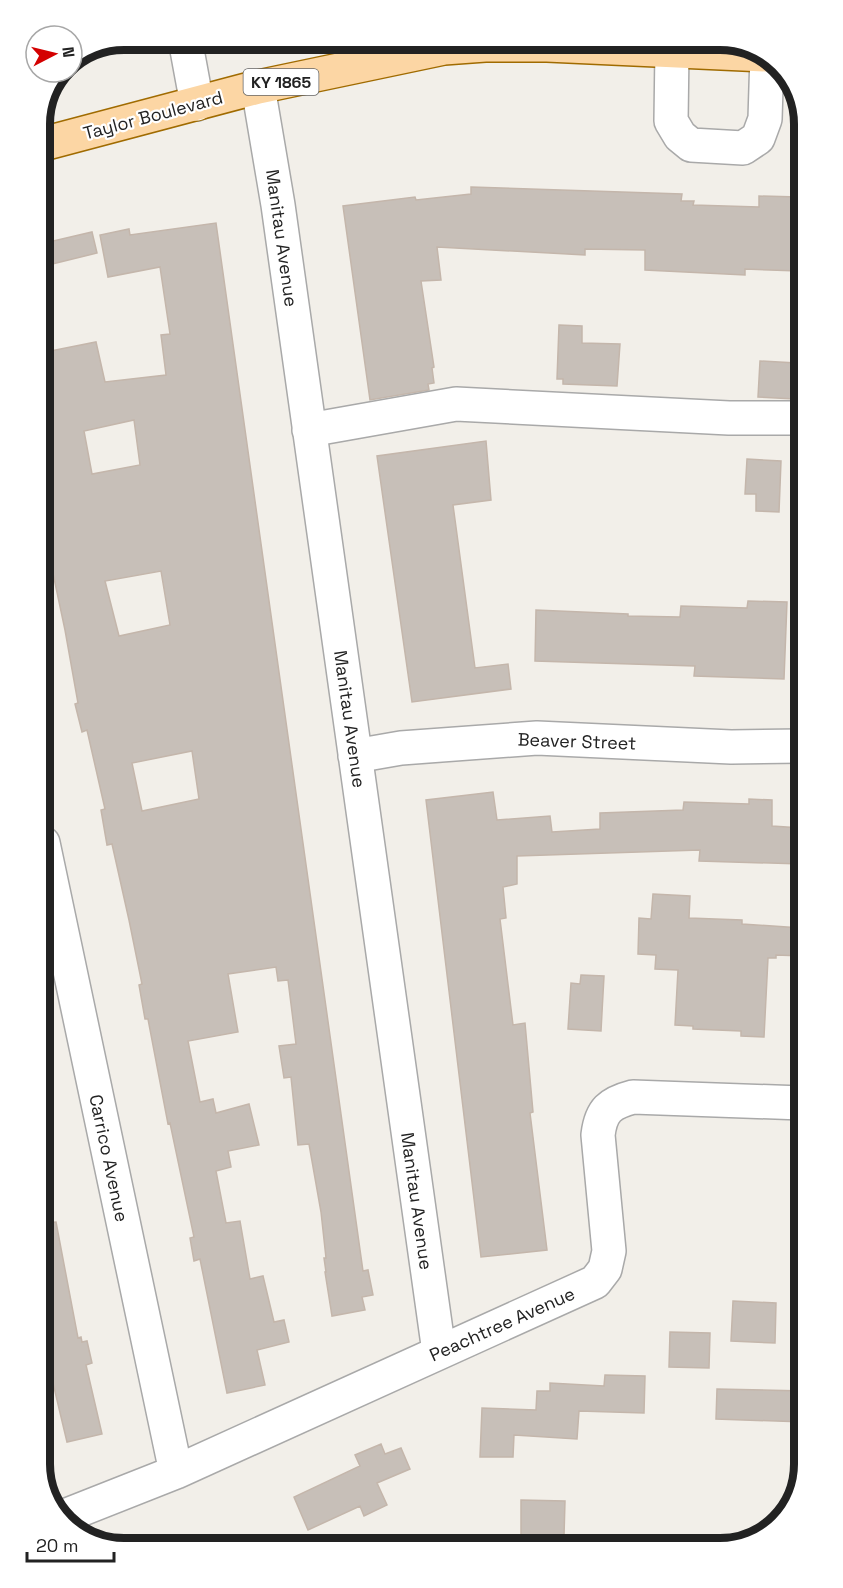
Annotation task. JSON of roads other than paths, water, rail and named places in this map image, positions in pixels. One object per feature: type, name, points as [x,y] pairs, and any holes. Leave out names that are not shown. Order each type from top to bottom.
[{"type":"main road","name":"Taylor Boulevard","points":[[50,142],[258,87],[435,50]]},
{"type":"main road","name":"Taylor Boulevard","points":[[672,50],[745,54]]},
{"type":"street","points":[[187,49],[197,104]]},
{"type":"street","points":[[672,50],[671,121],[680,136],[691,145],[743,148],[758,138],[765,119],[766,66]]},
{"type":"street","name":"Manitau Avenue","points":[[258,87],[278,205],[439,1352]]},
{"type":"street","points":[[309,430],[456,404],[729,418],[794,418]]},
{"type":"street","name":"Beaver Street","points":[[355,756],[401,748],[537,738],[731,747],[794,746]]},
{"type":"street","name":"Carrico Avenue","points":[[49,873],[176,1472]]},
{"type":"street","name":"Peachtree Avenue","points":[[69,1514],[176,1472],[595,1282],[605,1269],[609,1251],[598,1135],[603,1115],[617,1101],[633,1097],[794,1103]]}]
